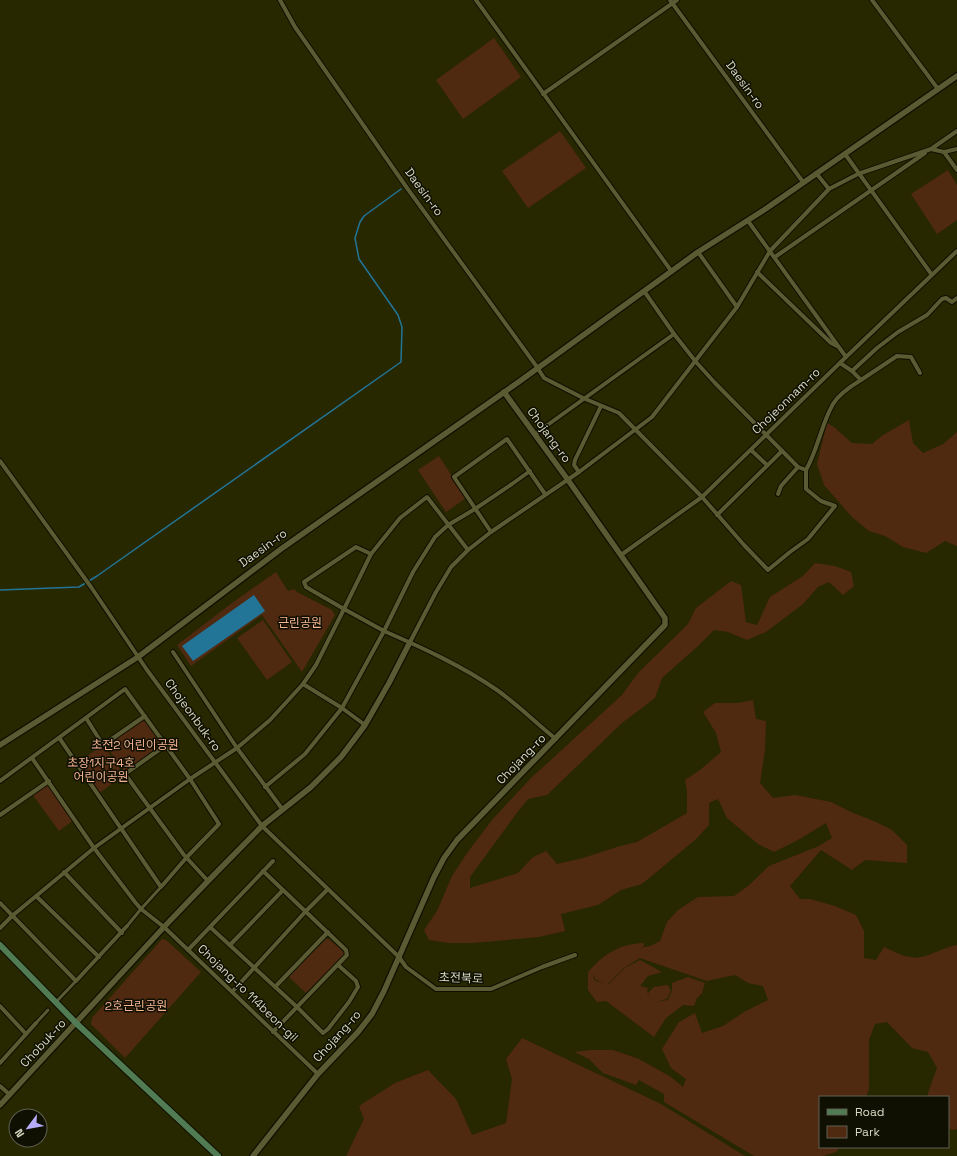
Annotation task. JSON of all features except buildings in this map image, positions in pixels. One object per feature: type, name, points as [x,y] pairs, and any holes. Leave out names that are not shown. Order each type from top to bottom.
[{"type":"main road","name":"Chobuk-ro","points":[[0,945],[76,1023]]},
{"type":"main road","points":[[76,1023],[218,1156]]},
{"type":"street","name":"Daesin-ro","points":[[280,0],[295,27],[407,188],[538,367]]},
{"type":"street","points":[[476,0],[672,272]]},
{"type":"street","points":[[543,94],[671,2],[677,0]]},
{"type":"street","points":[[872,0],[938,89]]},
{"type":"street","name":"Daesin-ro","points":[[671,2],[803,182]]},
{"type":"street","name":"Daesin-ro","points":[[0,745],[138,657],[281,548],[504,392],[698,252],[748,220],[957,76]]},
{"type":"street","points":[[775,257],[871,189],[957,131]]},
{"type":"street","points":[[76,1023],[164,927],[262,826],[311,787],[341,757],[365,725],[389,684],[436,592],[451,567],[468,550],[491,532],[545,494],[568,480],[652,417],[737,307],[770,250],[829,189],[858,174],[931,149],[944,152],[957,150]]},
{"type":"street","points":[[944,152],[957,170]]},
{"type":"street","points":[[845,154],[932,275]]},
{"type":"street","points":[[816,173],[829,189]]},
{"type":"street","points":[[748,220],[846,357]]},
{"type":"street","name":"Chojeonnam-ro","points":[[621,555],[702,497],[840,362],[957,251]]},
{"type":"street","points":[[698,252],[737,307]]},
{"type":"street","points":[[757,272],[831,343],[839,347]]},
{"type":"street","points":[[644,291],[674,334],[715,383],[798,467],[806,470]]},
{"type":"street","points":[[852,371],[890,338],[927,315],[942,299],[946,298],[952,302],[957,298]]},
{"type":"street","points":[[534,434],[674,334]]},
{"type":"street","points":[[538,367],[544,378],[583,398],[618,413],[702,497],[768,570],[808,539],[835,506],[821,500],[806,488],[806,470],[812,459],[820,435],[834,403],[846,390],[898,356],[911,357],[920,373]]},
{"type":"street","points":[[840,362],[861,380]]},
{"type":"street","name":"Chojang-ro","points":[[253,1156],[318,1074],[358,1032],[372,1014],[384,991],[444,858],[457,840],[665,625],[665,618],[504,392]]},
{"type":"street","points":[[579,472],[574,464],[575,460],[601,406]]},
{"type":"street","points":[[491,532],[454,477],[507,439],[545,494]]},
{"type":"street","points":[[751,450],[767,465]]},
{"type":"street","points":[[717,515],[782,451]]},
{"type":"street","name":"Chojeonbuk-ro","points":[[0,461],[86,580],[138,657],[262,826],[327,890],[399,957]]},
{"type":"street","points":[[778,494],[781,486],[798,467]]},
{"type":"street","points":[[265,788],[305,754],[342,708],[384,631],[413,572],[436,538],[448,525],[475,509],[530,471]]},
{"type":"street","points":[[0,928],[12,916],[94,848],[190,779],[237,748],[270,720],[303,684],[316,664],[371,554],[400,518],[427,497],[468,550]]},
{"type":"street","points":[[371,554],[356,547],[304,582],[306,587],[384,631],[410,642],[480,679],[499,692],[556,739]]},
{"type":"street","points":[[173,652],[237,748],[265,788],[283,810]]},
{"type":"street","points":[[303,684],[342,708],[365,725]]},
{"type":"street","points":[[0,781],[60,739],[125,689],[190,779],[220,824],[187,857],[122,933],[56,1002]]},
{"type":"street","points":[[86,718],[103,745],[144,716]]},
{"type":"street","points":[[60,739],[161,887]]},
{"type":"street","points":[[166,745],[126,774],[187,857],[208,881]]},
{"type":"street","name":"Chojang-ro 114beon-gil","points":[[32,758],[94,848],[141,909],[164,927],[318,1074]]},
{"type":"street","points":[[0,815],[49,781]]},
{"type":"street","points":[[188,950],[273,861]]},
{"type":"street","points":[[263,871],[328,932],[346,950],[347,955],[273,1032]]},
{"type":"street","points":[[64,872],[122,933]]},
{"type":"street","points":[[230,945],[283,890]]},
{"type":"street","points":[[232,992],[327,890]]},
{"type":"street","points":[[36,896],[99,957]]},
{"type":"street","points":[[0,903],[76,981]]},
{"type":"street","points":[[210,927],[255,967],[323,1032],[328,1029],[349,1002],[358,987],[356,981],[338,965]]},
{"type":"street","points":[[275,986],[328,932]]},
{"type":"street","name":"초전북로","points":[[399,957],[406,967],[436,989],[491,989],[542,967],[575,955]]},
{"type":"street","points":[[0,1006],[26,1034]]},
{"type":"street","points":[[0,1063],[48,1010]]},
{"type":"street","name":"Chobuk-ro","points":[[0,1104],[76,1023]]},
{"type":"street","points":[[0,1086],[9,1094]]},
{"type":"green space","points":[[494,38],[521,77],[463,119],[436,80]]},
{"type":"green space","points":[[560,131],[586,168],[528,208],[502,171]]},
{"type":"green space","points":[[948,170],[957,185],[957,220],[937,234],[911,194]]},
{"type":"green space","points":[[909,420],[913,443],[923,453],[943,444],[957,432],[957,546],[945,541],[926,553],[903,547],[885,536],[869,531],[852,517],[824,485],[817,464],[827,423],[834,427],[852,443],[872,444],[883,435]]},
{"type":"green space","points":[[439,456],[466,498],[446,512],[418,470]]},
{"type":"green space","points":[[815,563],[835,566],[851,572],[854,586],[843,595],[829,582],[818,587],[803,604],[766,632],[747,640],[728,632],[714,630],[662,678],[655,698],[622,723],[547,795],[528,799],[470,877],[470,888],[518,873],[533,857],[546,851],[557,864],[637,842],[687,813],[687,791],[685,780],[700,770],[721,752],[716,733],[703,712],[715,703],[738,703],[753,700],[756,719],[766,721],[765,750],[760,783],[773,798],[795,795],[831,802],[892,830],[907,845],[907,863],[865,860],[852,870],[821,850],[790,886],[800,899],[810,899],[835,906],[856,915],[864,931],[864,958],[876,960],[884,947],[902,955],[916,958],[957,945],[957,1129],[953,1130],[949,1128],[949,1096],[928,1096],[937,1068],[928,1052],[912,1048],[887,1022],[875,1024],[869,1040],[869,1089],[866,1096],[819,1096],[819,1148],[839,1148],[836,1152],[823,1156],[754,1156],[664,1102],[664,1094],[639,1080],[636,1085],[603,1073],[589,1059],[574,1052],[613,1050],[639,1059],[671,1077],[683,1087],[686,1079],[671,1068],[662,1049],[679,1022],[695,1013],[702,1033],[723,1026],[744,1012],[768,1000],[763,986],[748,983],[735,975],[707,981],[640,958],[624,968],[607,985],[625,968],[640,960],[662,972],[648,976],[640,986],[648,988],[647,992],[654,1002],[648,993],[654,987],[668,985],[671,991],[667,999],[655,1002],[668,1000],[672,991],[672,983],[688,977],[705,983],[702,993],[697,998],[694,1006],[683,1005],[666,1018],[654,1037],[606,1001],[597,1002],[588,990],[588,972],[600,960],[613,951],[627,945],[644,943],[644,946],[640,948],[650,946],[660,941],[667,922],[678,910],[698,897],[734,896],[748,886],[769,866],[819,846],[832,838],[826,823],[798,840],[774,852],[758,844],[727,818],[718,799],[709,803],[709,825],[695,840],[642,884],[621,890],[598,905],[561,914],[565,931],[539,937],[473,943],[449,943],[429,940],[424,930],[437,911],[452,876],[492,820],[531,778],[622,695],[638,673],[688,624],[696,608],[731,581],[741,585],[746,622],[757,625],[770,597],[803,576]],"holes":[[[593,973],[595,979],[604,984],[594,980]]]},
{"type":"green space","name":"근린공원","points":[[276,572],[288,591],[294,589],[332,610],[335,615],[302,672],[262,615],[191,666],[177,645],[236,600]]},
{"type":"green space","points":[[263,620],[292,662],[267,680],[237,638]]},
{"type":"green space","name":"초전2 어린이공원","points":[[144,720],[162,745],[125,772],[106,746]]},
{"type":"green space","name":"초장1지구4호 어린이공원","points":[[103,745],[124,775],[98,794],[77,763]]},
{"type":"green space","points":[[48,782],[75,819],[59,831],[32,794]]},
{"type":"green space","name":"2호근린공원","points":[[162,939],[166,940],[201,972],[125,1058],[91,1024],[92,1018]]},
{"type":"green space","points":[[326,939],[329,939],[343,951],[344,954],[306,993],[289,977]]},
{"type":"green space","points":[[522,1038],[661,1104],[745,1156],[346,1156],[364,1119],[359,1106],[395,1083],[428,1070],[456,1099],[472,1135],[506,1123],[512,1079],[506,1059]]},
{"type":"water","points":[[254,595],[265,611],[193,661],[182,646]]},
{"type":"waterway","points":[[0,590],[79,587],[97,576],[401,362],[402,327],[398,315],[359,259],[355,238],[360,222],[364,216],[401,189]]}]
